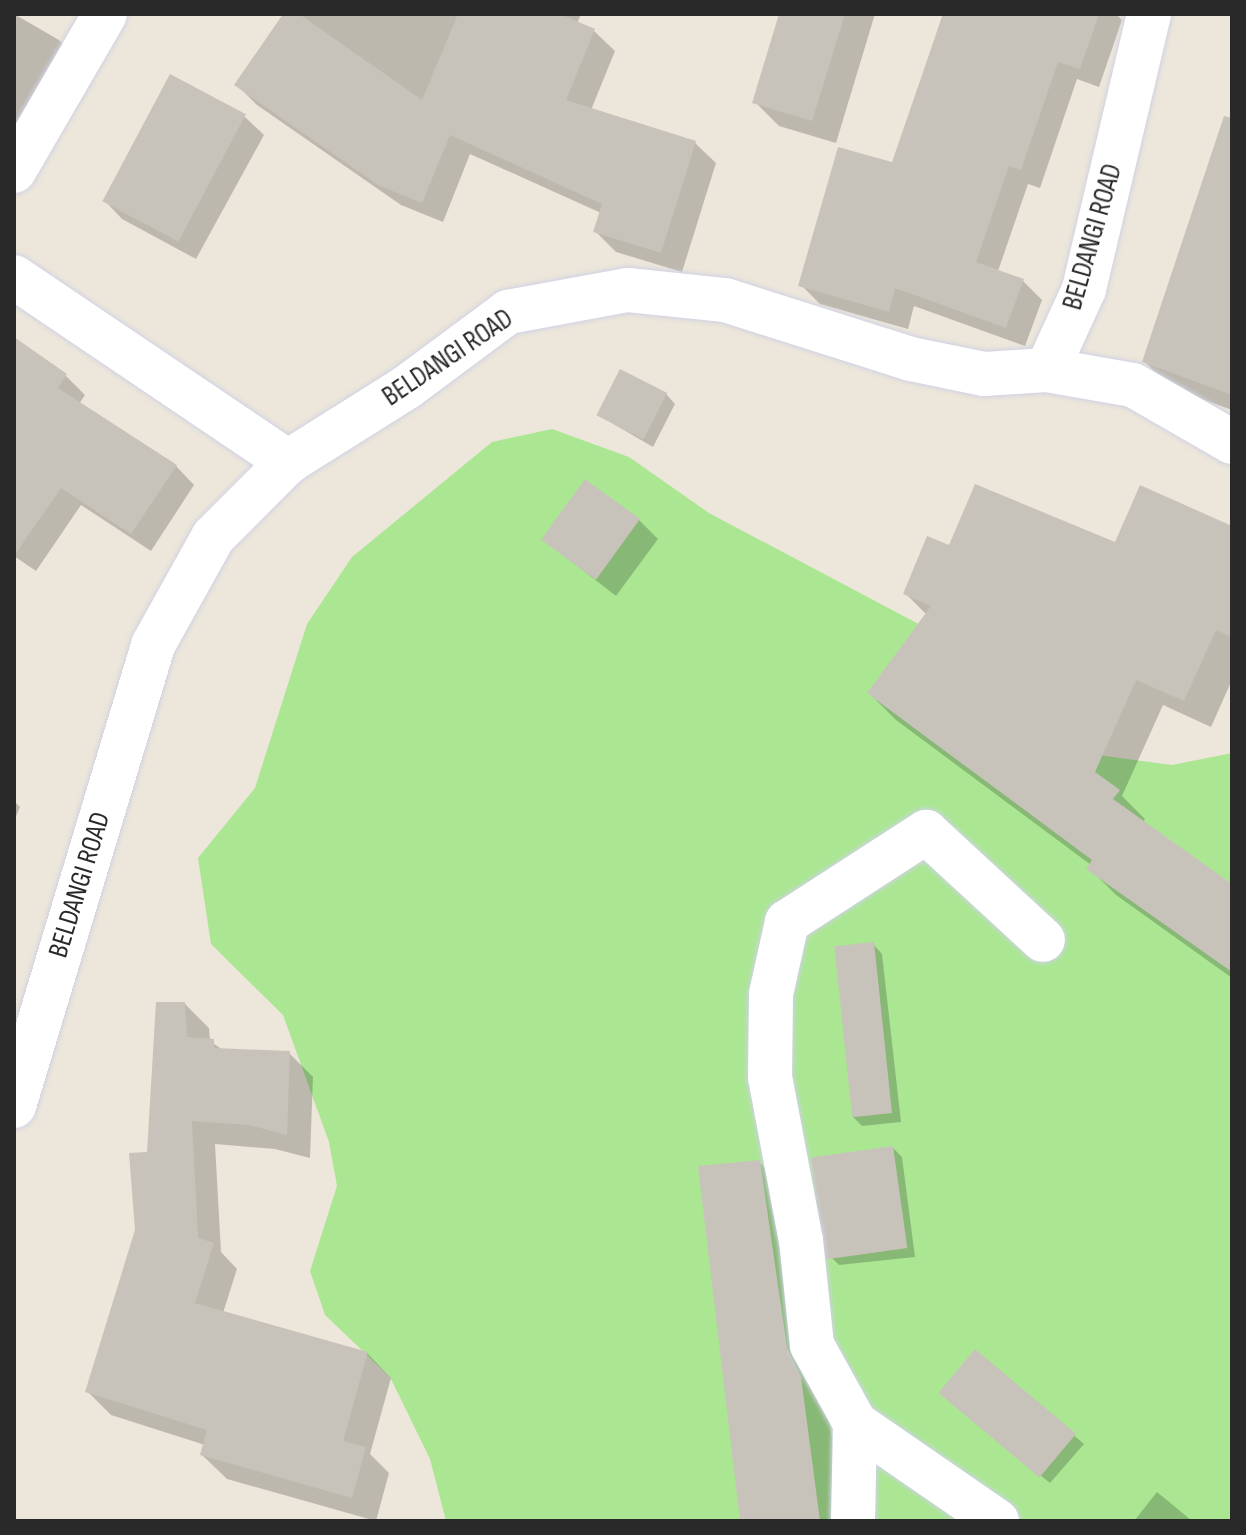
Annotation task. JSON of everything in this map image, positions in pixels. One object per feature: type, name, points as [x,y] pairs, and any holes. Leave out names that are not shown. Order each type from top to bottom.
[{"type":"street","points":[[14,171],[105,14]]},
{"type":"street","name":"BELDANGI ROAD","points":[[14,1106],[153,645],[213,537],[288,462],[407,387],[508,312],[628,290],[725,300],[911,359],[984,374],[1047,370],[1084,289],[1149,14]]},
{"type":"street","points":[[14,277],[288,462]]},
{"type":"street","points":[[1047,370],[1133,385],[1232,442]]},
{"type":"street","points":[[997,1521],[855,1423],[812,1345],[801,1241],[770,1077],[771,994],[787,922],[926,832],[1043,940]]},
{"type":"street","points":[[853,1521],[855,1423]]},
{"type":"green space","points":[[552,429],[629,457],[709,513],[928,629],[1068,751],[1172,765],[1232,753],[1232,1521],[446,1521],[430,1459],[390,1377],[325,1315],[310,1271],[337,1186],[329,1142],[283,1015],[211,944],[198,858],[255,788],[307,624],[352,557],[492,442]]},
{"type":"building","points":[[283,14],[299,14],[422,100],[458,14],[560,14],[595,29],[566,100],[696,141],[661,253],[593,232],[602,204],[450,135],[422,203],[378,185],[234,85]]},
{"type":"building","points":[[779,14],[845,14],[812,121],[752,103]]},
{"type":"building","points":[[943,14],[1099,14],[1080,69],[1058,62],[1021,170],[1009,166],[976,262],[1024,279],[1006,328],[895,288],[889,312],[798,286],[838,147],[892,162]]},
{"type":"building","points":[[170,74],[246,114],[178,242],[102,201]]},
{"type":"building","points":[[1224,116],[1232,118],[1232,395],[1142,362]]},
{"type":"building","points":[[14,337],[67,374],[58,388],[177,465],[131,534],[61,488],[14,556]]},
{"type":"building","points":[[620,369],[667,393],[644,439],[596,415]]},
{"type":"building","points":[[585,479],[640,519],[596,580],[541,540]]},
{"type":"building","points":[[975,484],[1115,542],[1140,485],[1232,526],[1232,637],[1216,630],[1184,701],[1136,680],[1095,772],[1120,790],[1113,799],[1232,884],[1232,972],[1086,869],[1092,860],[867,693],[931,606],[903,594],[927,536],[949,545]]},
{"type":"building","points":[[874,942],[892,1113],[852,1117],[834,946]]},
{"type":"building","points":[[156,1002],[185,1002],[187,1037],[214,1039],[214,1048],[290,1051],[287,1135],[249,1125],[192,1121],[198,1238],[214,1243],[195,1303],[368,1352],[343,1441],[366,1447],[352,1498],[200,1455],[207,1430],[85,1392],[135,1230],[129,1153],[147,1152]]},
{"type":"building","points":[[893,1146],[907,1248],[825,1260],[811,1158]]},
{"type":"building","points":[[760,1160],[787,1348],[801,1377],[820,1521],[740,1521],[698,1166]]},
{"type":"building","points":[[975,1349],[1076,1434],[1039,1478],[938,1393]]}]
